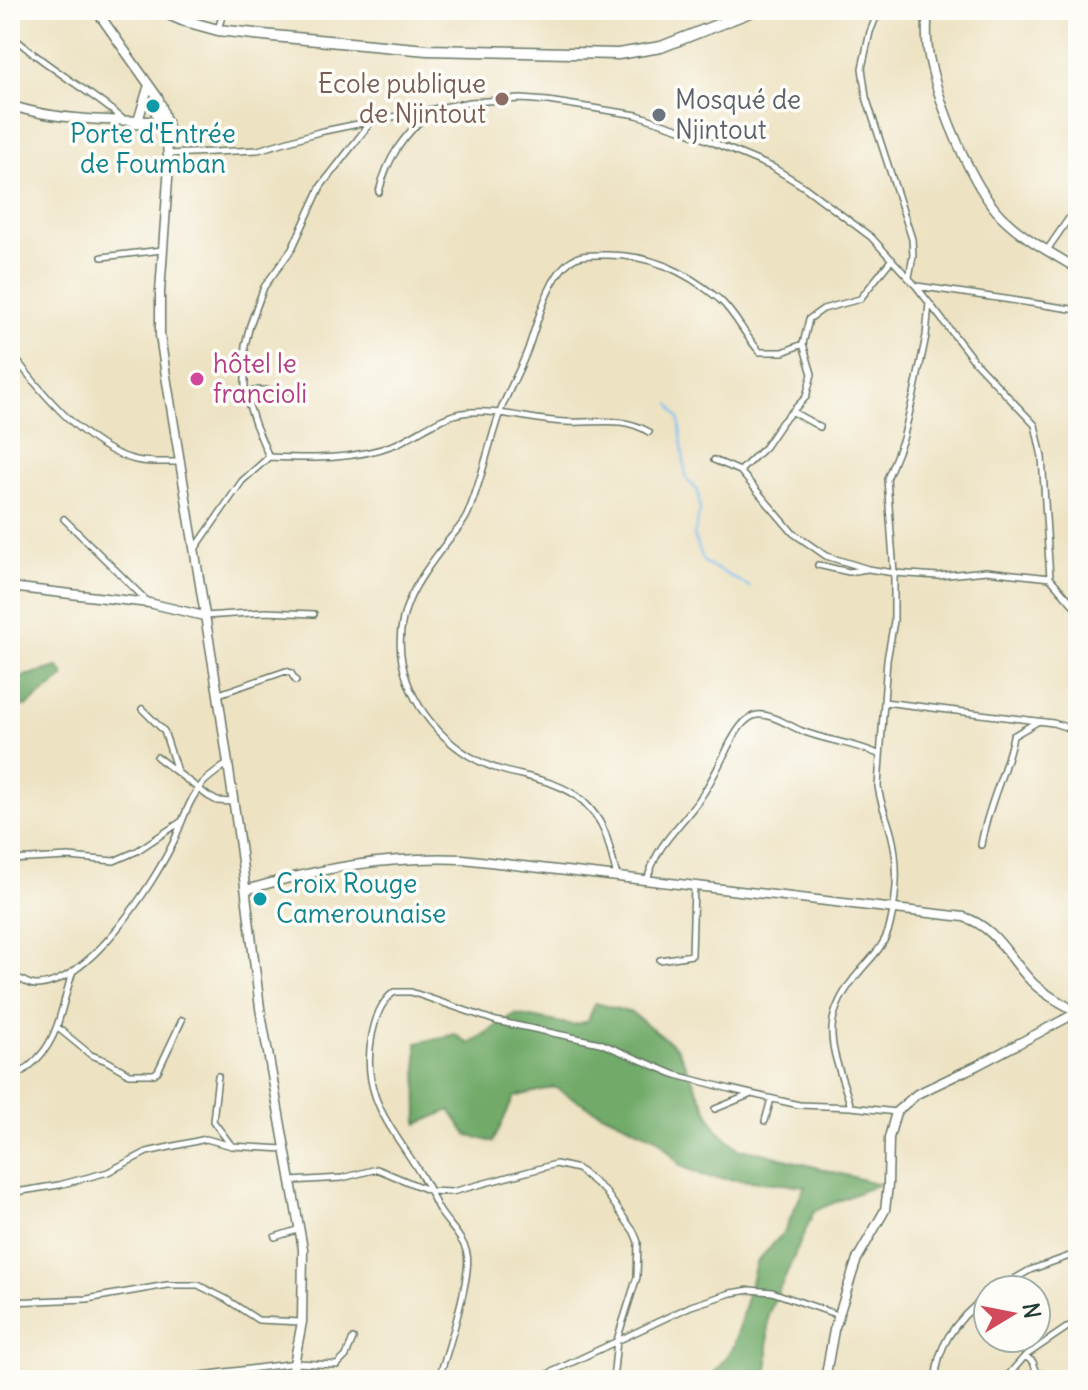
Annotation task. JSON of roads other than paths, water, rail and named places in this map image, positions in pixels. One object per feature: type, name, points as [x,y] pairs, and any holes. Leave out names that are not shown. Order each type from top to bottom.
[{"type":"highway","points":[[159,10],[218,30],[427,50],[618,54],[661,47],[755,10]]},
{"type":"main road","points":[[96,10],[144,77],[157,104],[167,146],[169,182],[162,250],[160,335],[218,695],[260,1008],[300,1228],[305,1275],[302,1322],[291,1380]]},
{"type":"main road","points":[[928,10],[930,65],[977,185],[1001,216],[1047,251],[1078,269]]},
{"type":"main road","points":[[144,77],[157,104]]},
{"type":"main road","points":[[135,123],[148,88]]},
{"type":"main road","points":[[10,105],[34,112],[163,124]]},
{"type":"main road","points":[[135,123],[167,146]]},
{"type":"main road","points":[[10,587],[149,603],[204,616]]},
{"type":"main road","points":[[246,890],[345,864],[421,857],[463,859],[964,917],[981,924],[1004,946],[1032,982],[1078,1012],[917,1094],[896,1112],[889,1138],[885,1210],[857,1259],[838,1315],[825,1380]]},
{"type":"street","points":[[218,30],[224,10]]},
{"type":"street","points":[[702,10],[735,18]]},
{"type":"street","points":[[879,10],[864,56],[864,81],[871,116],[912,239],[909,278]]},
{"type":"street","points":[[10,34],[42,61],[135,123]]},
{"type":"street","points":[[167,146],[258,150],[371,121],[470,102],[521,99],[620,111],[660,122],[772,167],[871,237],[916,286],[975,362],[1035,425],[1042,457],[1050,578],[1078,610]]},
{"type":"street","points":[[379,192],[387,166],[400,142],[430,111]]},
{"type":"street","points":[[269,457],[245,393],[245,345],[264,287],[292,249],[313,200],[329,174],[371,121]]},
{"type":"street","points":[[1047,251],[1078,205]]},
{"type":"street","points":[[102,257],[162,250]]},
{"type":"street","points":[[617,877],[606,832],[582,801],[557,786],[482,763],[450,743],[426,716],[410,689],[402,662],[401,619],[406,604],[423,573],[467,516],[501,411],[552,285],[567,263],[584,256],[630,255],[663,263],[688,276],[721,301],[760,352],[783,352],[803,344]]},
{"type":"street","points":[[740,471],[765,447],[782,422],[806,397],[812,374],[803,344],[809,319],[815,313],[860,299],[892,259]]},
{"type":"street","points":[[916,286],[1078,310]]},
{"type":"street","points":[[851,1107],[830,1030],[844,990],[882,947],[893,909],[895,853],[880,802],[878,754],[894,621],[887,479],[903,439],[914,394],[926,336],[929,302]]},
{"type":"street","points":[[10,351],[48,397],[106,447],[136,460],[180,462]]},
{"type":"street","points":[[245,393],[288,391]]},
{"type":"street","points":[[195,550],[242,481],[269,457],[308,460],[343,457],[392,445],[446,417],[462,413],[501,411],[563,422],[622,421],[636,424],[649,432]]},
{"type":"street","points":[[793,412],[820,427]]},
{"type":"street","points":[[714,460],[740,471],[807,545],[826,556],[868,569],[894,573],[938,576],[986,571],[1050,578]]},
{"type":"street","points":[[64,519],[149,603]]},
{"type":"street","points":[[818,565],[849,572],[868,569]]},
{"type":"street","points":[[204,616],[266,612],[314,614]]},
{"type":"street","points":[[218,695],[286,671],[296,681]]},
{"type":"street","points":[[884,702],[1038,721],[1078,731]]},
{"type":"street","points":[[142,709],[164,731],[177,771]]},
{"type":"street","points":[[647,880],[653,859],[662,844],[697,803],[731,740],[752,715],[761,714],[805,733],[878,754]]},
{"type":"street","points":[[981,845],[996,786],[1009,759],[1013,736],[1038,721]]},
{"type":"street","points":[[157,757],[217,801],[233,802]]},
{"type":"street","points":[[10,974],[40,985],[72,974],[98,952],[131,910],[171,846],[199,789],[227,764]]},
{"type":"street","points":[[10,860],[69,857],[114,861],[137,851],[182,821]]},
{"type":"street","points":[[660,960],[692,955],[694,885]]},
{"type":"street","points":[[10,1080],[38,1058],[58,1028],[72,974]]},
{"type":"street","points":[[438,1380],[458,1309],[468,1256],[463,1243],[438,1209],[430,1191],[383,1118],[371,1084],[370,1044],[376,1018],[382,1005],[394,992],[411,992],[496,1021],[600,1043],[676,1075],[771,1099],[810,1106],[896,1112]]},
{"type":"street","points":[[58,1028],[94,1057],[129,1074],[154,1074],[182,1020]]},
{"type":"street","points":[[218,1076],[213,1121],[232,1146]]},
{"type":"street","points":[[715,1109],[754,1094]]},
{"type":"street","points":[[765,1121],[771,1099]]},
{"type":"street","points":[[10,1193],[59,1185],[108,1172],[147,1152],[206,1139],[232,1146],[284,1149]]},
{"type":"street","points":[[291,1181],[342,1178],[377,1169],[430,1191],[465,1190],[556,1164],[578,1169],[605,1191],[638,1242],[637,1277],[617,1340],[613,1380]]},
{"type":"street","points":[[275,1237],[300,1228]]},
{"type":"street","points":[[1023,1274],[1078,1253]]},
{"type":"street","points":[[10,1302],[87,1299],[167,1285],[198,1285],[258,1320],[302,1322]]},
{"type":"street","points":[[535,1380],[714,1297],[750,1290],[772,1292],[838,1315]]},
{"type":"street","points":[[936,1380],[938,1356],[945,1341],[972,1311]]},
{"type":"street","points":[[1004,1380],[1025,1356],[1078,1320]]},
{"type":"street","points":[[162,1380],[296,1363],[337,1365],[346,1356],[353,1339]]},
{"type":"street","points":[[1025,1356],[1033,1362],[1037,1373],[1054,1375],[1056,1380]]},
{"type":"waterway","points":[[670,404],[679,418],[686,479],[698,491],[700,510],[694,536],[704,562],[750,587]]},
{"type":"place","name":"Ecole publique de Njintout","points":[[502,99]]},
{"type":"place","name":"Porte d'Entrée de Foumban","points":[[153,106]]},
{"type":"place","name":"Mosqué de Njintout","points":[[659,115]]},
{"type":"place","name":"hôtel le francioli","points":[[197,379]]},
{"type":"place","name":"Croix Rouge Camerounaise","points":[[260,899]]}]
